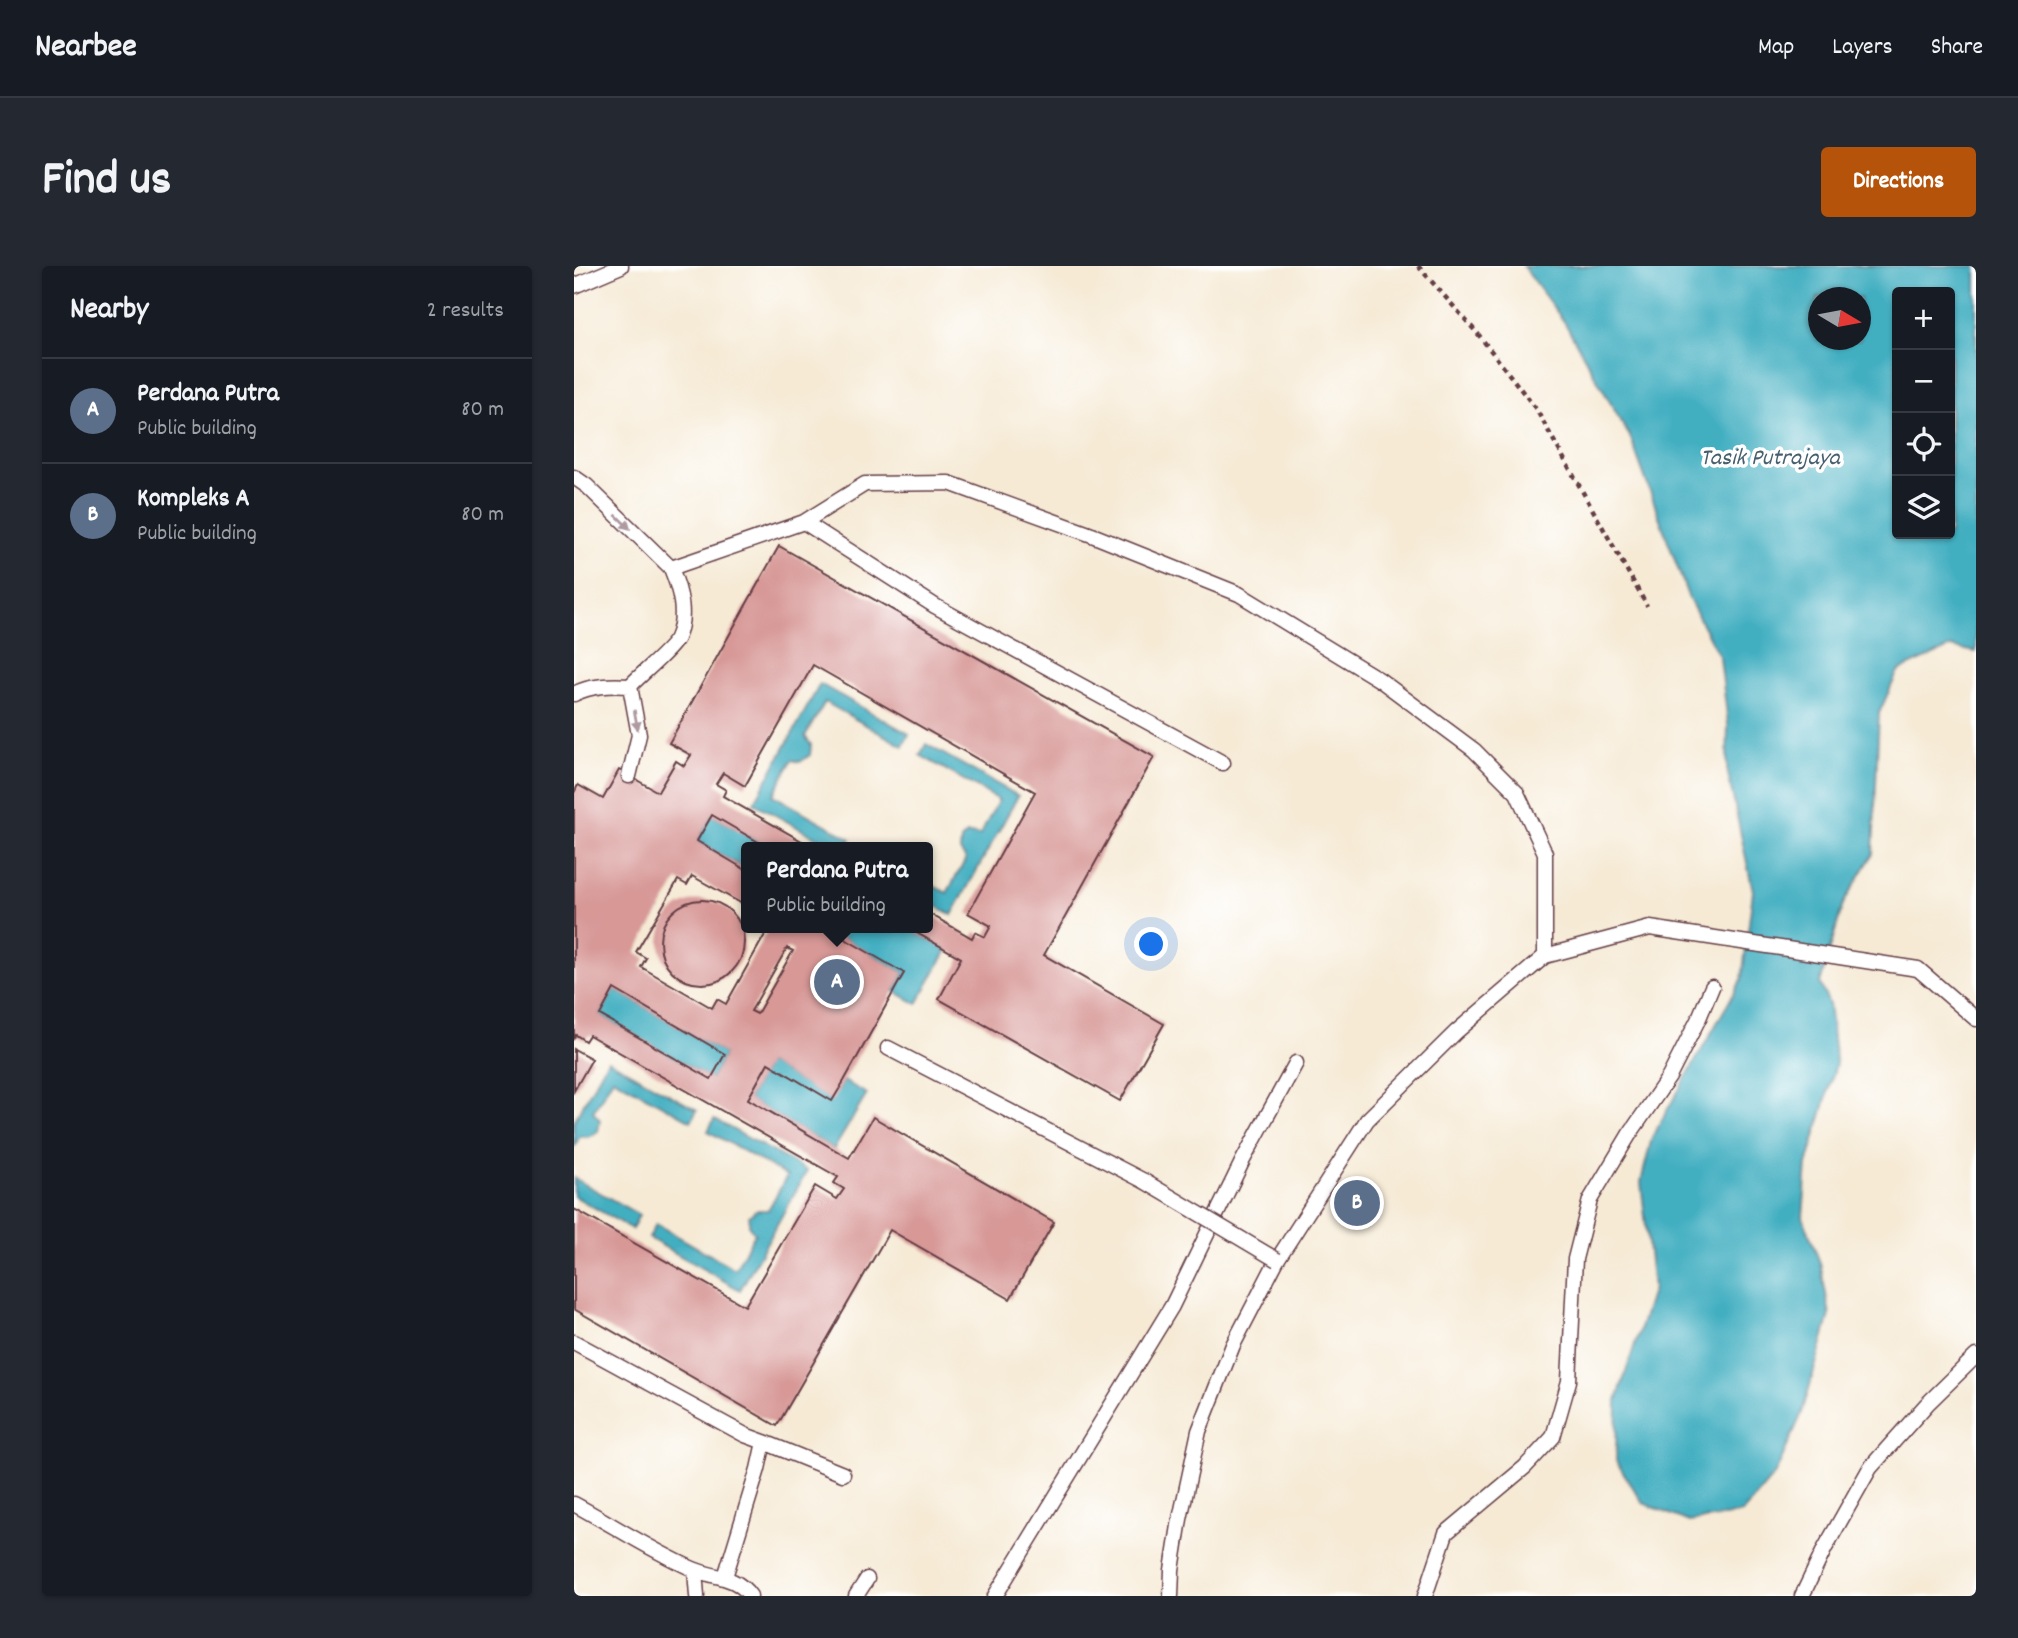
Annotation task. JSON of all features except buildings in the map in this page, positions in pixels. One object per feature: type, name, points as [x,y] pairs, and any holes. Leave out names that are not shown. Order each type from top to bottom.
[{"type":"lane","points":[[574,286],[621,266]]},
{"type":"lane","points":[[574,477],[587,486],[671,568],[681,593],[677,639],[630,685],[583,689],[574,694]]},
{"type":"lane","points":[[671,568],[804,522],[865,484],[949,483],[1239,594],[1380,680],[1474,750],[1517,793],[1545,853],[1545,956]]},
{"type":"lane","points":[[804,522],[935,606],[1223,762]]},
{"type":"lane","points":[[629,776],[639,735],[630,685]]},
{"type":"lane","points":[[1171,1596],[1178,1532],[1199,1432],[1233,1345],[1277,1260],[1367,1120],[1456,1032],[1545,956],[1650,928],[1918,969],[1976,1019]]},
{"type":"lane","points":[[1425,1596],[1446,1533],[1525,1467],[1553,1437],[1569,1381],[1575,1259],[1590,1200],[1629,1135],[1669,1077],[1712,987]]},
{"type":"lane","points":[[888,1048],[1144,1181],[1277,1260]]},
{"type":"lane","points":[[995,1596],[1172,1306],[1243,1160],[1296,1063]]},
{"type":"lane","points":[[574,1342],[745,1435],[843,1474]]},
{"type":"lane","points":[[1802,1596],[1825,1548],[1870,1468],[1927,1404],[1976,1356]]},
{"type":"lane","points":[[725,1577],[764,1442]]},
{"type":"lane","points":[[574,1504],[695,1570],[725,1577],[745,1588],[750,1596]]},
{"type":"lane","points":[[695,1570],[697,1596]]},
{"type":"lane","points":[[856,1596],[867,1578]]},
{"type":"path","points":[[1418,266],[1478,334],[1536,409],[1647,606]]},
{"type":"water","name":"Tasik Putrajaya","points":[[1523,266],[1976,266],[1976,652],[1951,647],[1898,671],[1879,713],[1873,854],[1843,904],[1820,984],[1829,1004],[1836,1064],[1807,1165],[1803,1217],[1820,1263],[1830,1315],[1802,1413],[1775,1474],[1742,1513],[1689,1522],[1643,1503],[1616,1461],[1617,1400],[1653,1288],[1641,1182],[1652,1137],[1742,979],[1753,891],[1727,769],[1728,724],[1720,658],[1689,599],[1631,439],[1565,323]]},
{"type":"water","points":[[820,684],[909,734],[903,746],[825,702],[805,736],[811,745],[810,755],[800,762],[792,760],[773,795],[851,839],[849,842],[824,842],[754,803]]},
{"type":"water","points":[[926,744],[1018,796],[952,915],[933,904],[933,886],[947,893],[966,859],[960,851],[961,840],[967,834],[980,835],[999,800],[920,755]]},
{"type":"water","points":[[712,815],[758,842],[741,842],[741,866],[697,841]]},
{"type":"water","points":[[842,933],[917,933],[947,950],[917,1004],[894,991],[904,973],[840,936]]},
{"type":"water","points":[[614,989],[725,1054],[711,1079],[600,1015]]},
{"type":"water","points":[[608,1060],[697,1110],[691,1121],[613,1078],[593,1112],[600,1120],[598,1131],[588,1137],[580,1136],[574,1147],[574,1121]]},
{"type":"water","points":[[768,1063],[832,1100],[844,1081],[867,1094],[834,1149],[748,1099]]},
{"type":"water","points":[[714,1119],[807,1171],[740,1290],[649,1238],[656,1224],[735,1269],[755,1234],[749,1226],[749,1216],[756,1210],[768,1210],[787,1176],[708,1131]]},
{"type":"water","points":[[574,1178],[639,1215],[632,1229],[574,1196]]},
{"type":"place","name":"Perdana Putra","points":[[837,982]]},
{"type":"place","name":"Kompleks A","points":[[1357,1203]]}]
